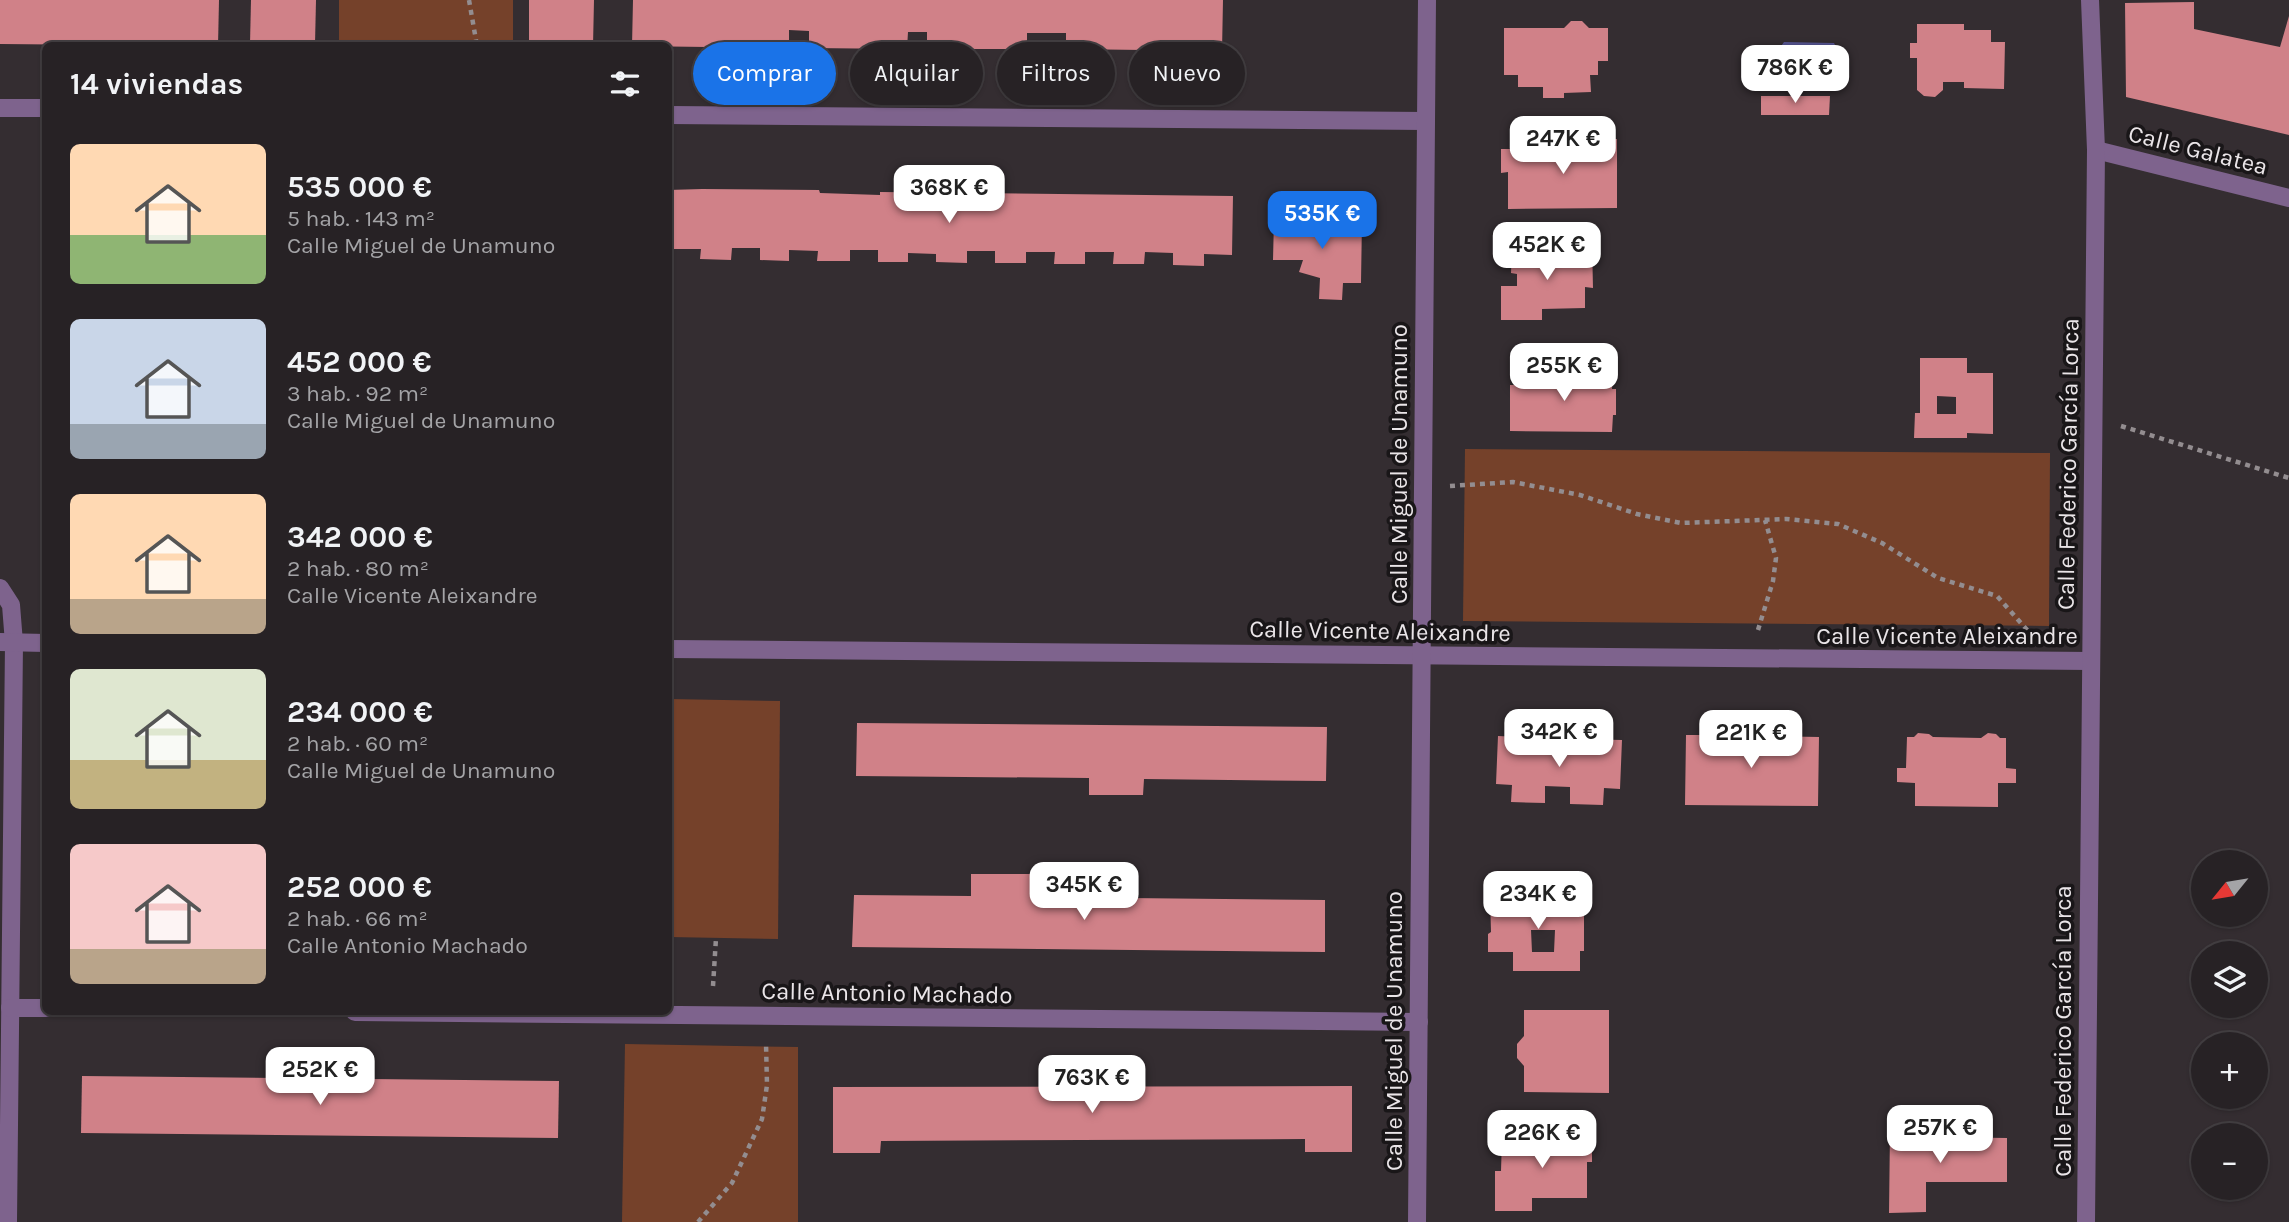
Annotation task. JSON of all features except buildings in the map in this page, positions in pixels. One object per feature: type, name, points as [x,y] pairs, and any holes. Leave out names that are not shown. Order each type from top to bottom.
[{"type":"street","name":"Calle Miguel de Unamuno","points":[[1417,1222],[1427,0]]},
{"type":"street","name":"Calle Federico García Lorca","points":[[2086,1222],[2096,150],[2090,0]]},
{"type":"street","points":[[0,108],[42,108]]},
{"type":"street","points":[[672,114],[1426,121]]},
{"type":"street","name":"Calle Galatea","points":[[2096,150],[2289,198]]},
{"type":"street","points":[[0,588],[11,605],[7,643],[10,1008],[8,1222]]},
{"type":"street","points":[[7,643],[42,643]]},
{"type":"street","name":"Calle Vicente Aleixandre","points":[[672,649],[2091,661]]},
{"type":"street","points":[[10,1008],[42,1008]]},
{"type":"street","name":"Calle Antonio Machado","points":[[672,1015],[1419,1022]]},
{"type":"path","points":[[469,0],[476,42]]},
{"type":"path","points":[[2093,418],[2289,478]]},
{"type":"path","points":[[1423,488],[1513,482],[1580,495],[1637,513],[1681,523],[1765,520],[1838,524],[1882,543],[1938,578],[1997,596],[2055,661]]},
{"type":"path","points":[[1750,659],[1773,581],[1776,558],[1765,520]]},
{"type":"path","points":[[710,1015],[716,938]]},
{"type":"path","points":[[698,1222],[732,1183],[762,1119],[767,1085],[766,1016]]},
{"type":"shaded area","points":[[339,0],[513,0],[513,42],[339,42]]},
{"type":"shaded area","points":[[1784,42],[1834,43],[1836,73],[1831,75],[1817,71],[1782,70],[1779,56]]},
{"type":"shaded area","points":[[1465,449],[2050,453],[2049,626],[1463,621]]},
{"type":"shaded area","points":[[672,699],[780,701],[778,939],[672,937]]},
{"type":"shaded area","points":[[625,1044],[798,1047],[798,1222],[622,1222]]}]
